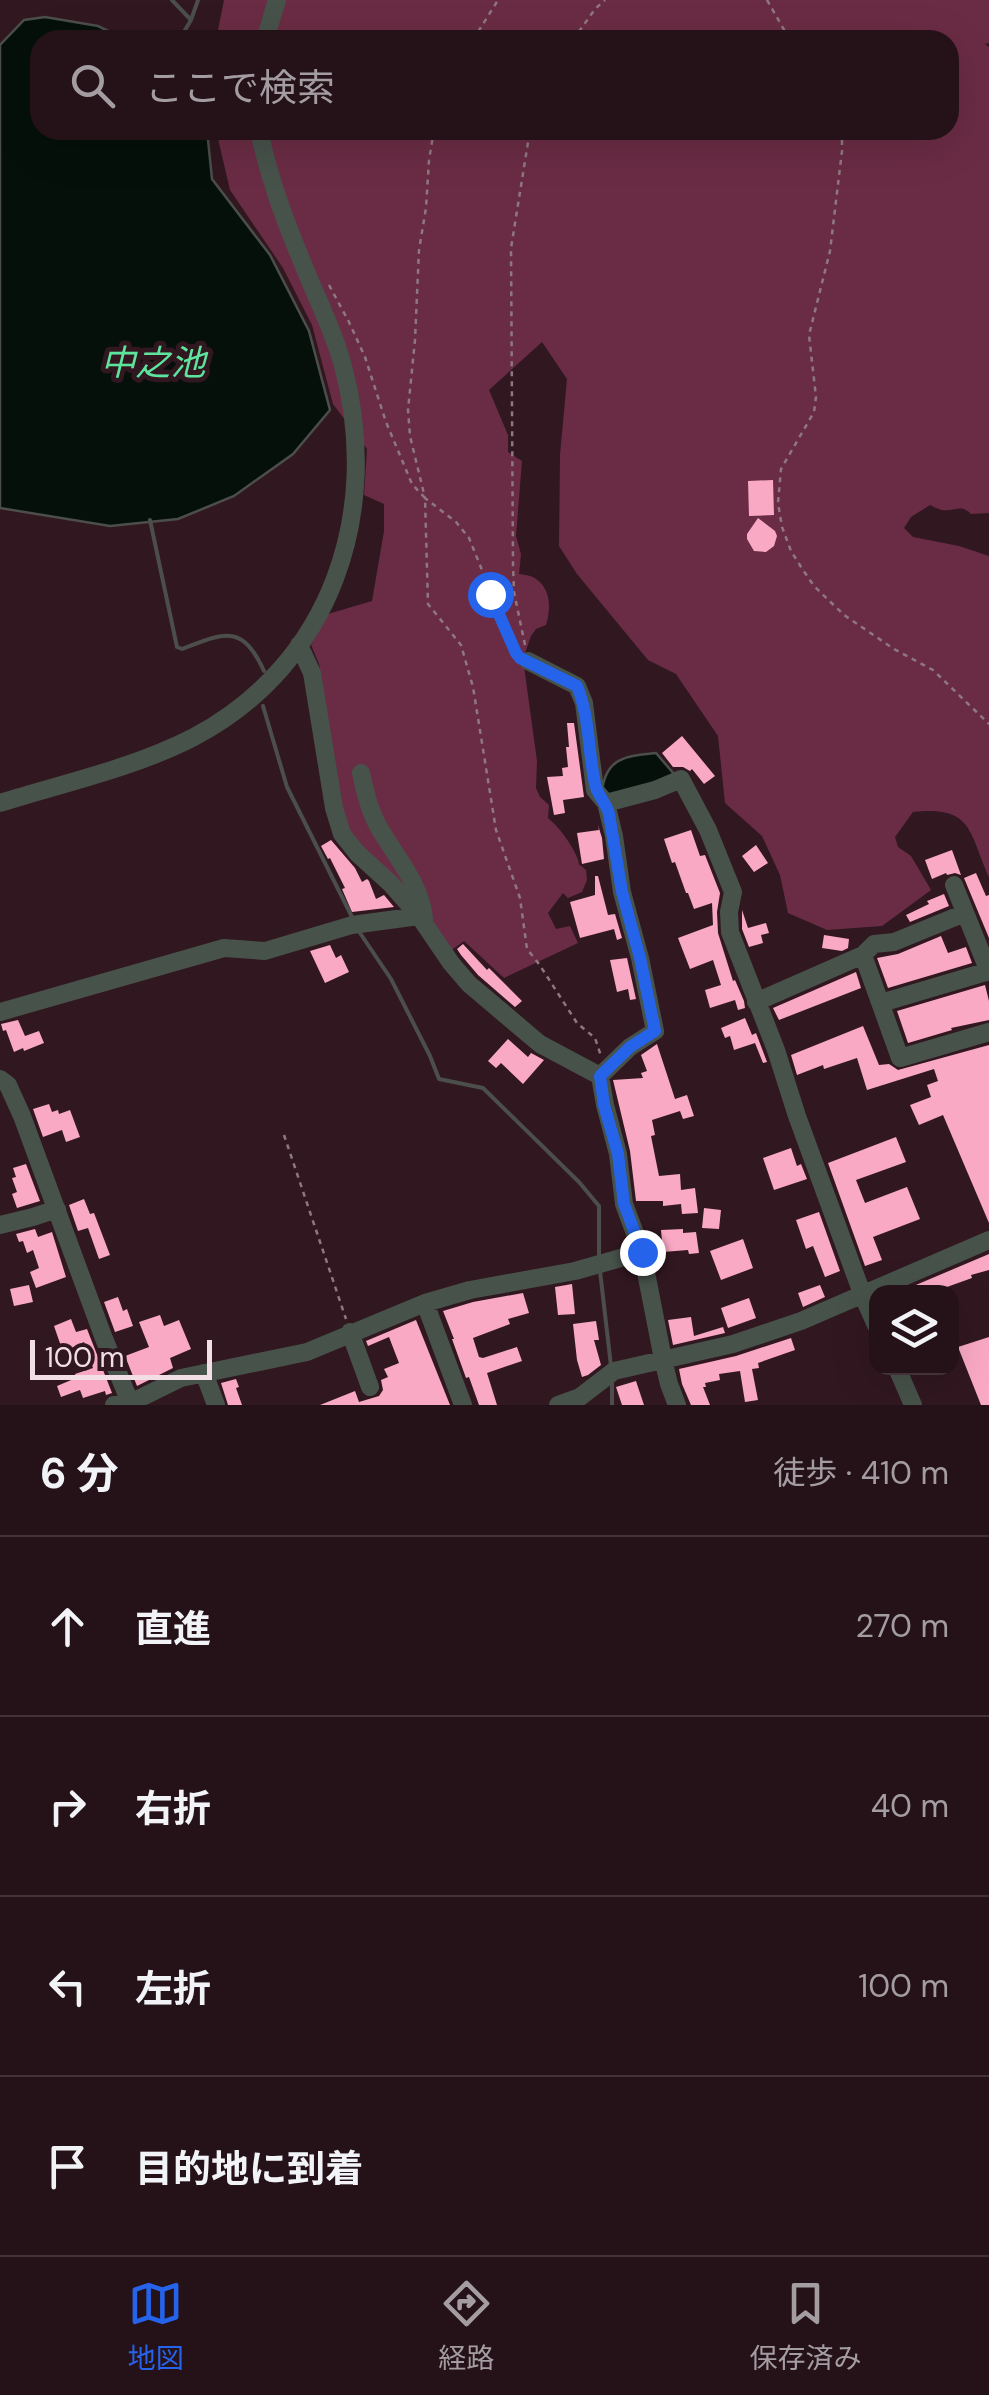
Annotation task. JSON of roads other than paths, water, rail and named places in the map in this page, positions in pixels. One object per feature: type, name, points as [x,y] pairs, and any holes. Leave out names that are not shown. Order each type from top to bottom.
[{"type":"street","points":[[267,30],[277,0]]},
{"type":"street","points":[[0,803],[158,754],[226,717],[252,698],[299,645],[334,584],[352,524],[356,468],[349,392],[342,363],[272,186],[261,140]]},
{"type":"street","points":[[299,645],[312,672],[334,808],[342,834],[422,919],[469,984],[540,1044],[600,1076]]},
{"type":"street","points":[[528,661],[577,686],[584,703],[596,790],[606,802],[622,892],[655,1031],[630,1047],[600,1076]]},
{"type":"street","points":[[361,773],[378,825],[416,887],[423,906],[422,919]]},
{"type":"street","points":[[606,802],[655,790],[681,778],[708,830],[733,892],[730,932],[869,1310]]},
{"type":"street","points":[[881,1003],[989,972],[954,885]]},
{"type":"street","points":[[756,1002],[864,955],[874,944],[894,942],[965,913]]},
{"type":"street","points":[[0,1012],[224,948],[265,952],[355,925],[422,919]]},
{"type":"street","points":[[864,955],[900,1058],[989,1032]]},
{"type":"street","points":[[600,1076],[618,1154],[624,1204],[642,1252],[662,1359],[677,1405]]},
{"type":"street","points":[[0,1079],[14,1096],[125,1404],[181,1378],[307,1352],[425,1303],[470,1290],[575,1271],[642,1252]]},
{"type":"street","points":[[0,1225],[57,1209]]},
{"type":"street","points":[[558,1405],[581,1401],[611,1372],[733,1344],[801,1321],[989,1240]]},
{"type":"street","points":[[425,1303],[462,1405]]},
{"type":"street","points":[[350,1332],[370,1387]]},
{"type":"street","points":[[204,1373],[216,1405]]},
{"type":"street","points":[[900,1375],[913,1405]]},
{"type":"water","name":"中之池","points":[[45,17],[106,30],[30,30],[30,140],[208,140],[212,179],[270,255],[309,331],[330,410],[293,454],[234,496],[178,519],[110,526],[0,508],[0,45],[24,20]]},
{"type":"water","points":[[656,753],[674,774],[673,779],[606,797],[602,791],[604,780],[613,765],[627,757]]},
{"type":"waterway","points":[[172,0],[191,20]]},
{"type":"waterway","points":[[185,30],[198,0]]},
{"type":"waterway","points":[[150,520],[177,647],[231,636],[248,645],[264,671]]},
{"type":"waterway","points":[[263,706],[287,787],[352,917]]},
{"type":"waterway","points":[[358,930],[391,979],[439,1079],[483,1088],[599,1206],[599,1257]]},
{"type":"waterway","points":[[600,1271],[611,1366]]},
{"type":"waterway","points":[[612,1381],[612,1405]]}]
